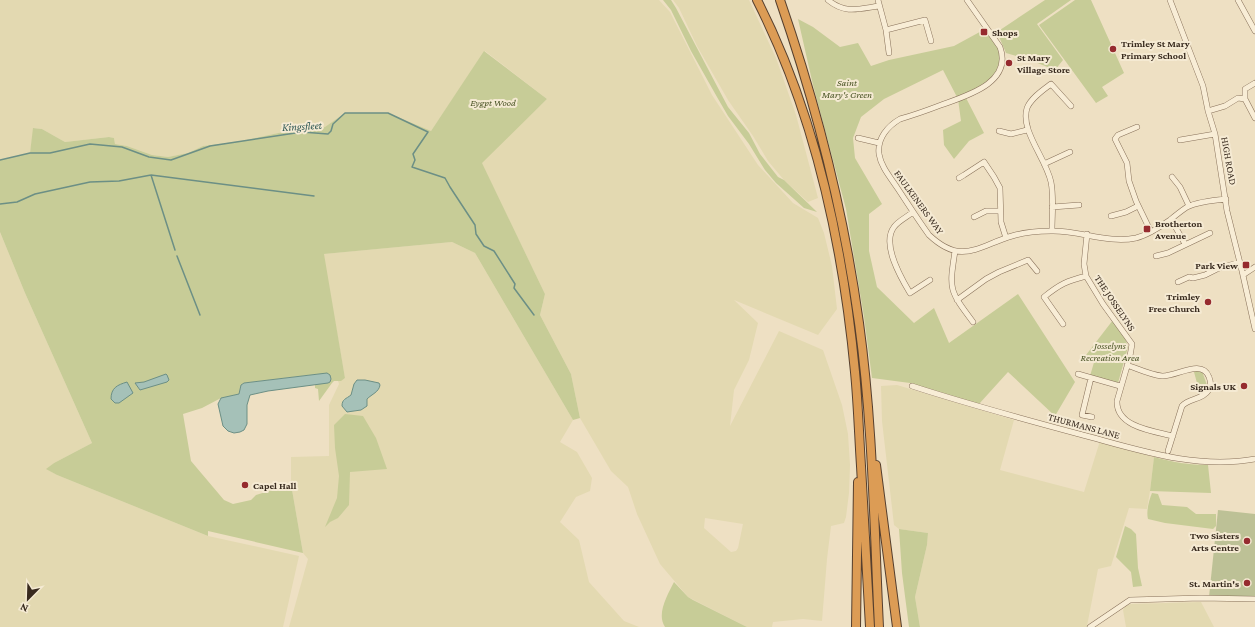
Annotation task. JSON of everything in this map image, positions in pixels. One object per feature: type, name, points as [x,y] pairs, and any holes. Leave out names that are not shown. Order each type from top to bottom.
[{"type":"highway","points":[[757,0],[790,75],[807,124],[833,225],[843,279],[857,390],[870,627]]},
{"type":"highway","points":[[780,0],[809,92],[834,190],[852,275],[864,370],[870,441],[879,627]]},
{"type":"highway","points":[[870,441],[875,459],[897,627]]},
{"type":"highway","points":[[856,627],[857,489],[861,468]]},
{"type":"street","points":[[828,0],[836,7],[846,10],[879,6]]},
{"type":"street","points":[[878,0],[886,30],[889,53]]},
{"type":"street","points":[[858,138],[879,143],[891,124],[965,96],[981,89],[991,82],[999,71],[1002,63],[1002,53],[1000,47],[967,0]]},
{"type":"street","name":"HIGH ROAD","points":[[1170,0],[1203,86],[1208,111],[1215,134],[1227,211],[1255,329]]},
{"type":"street","points":[[1238,0],[1255,31]]},
{"type":"street","points":[[886,30],[925,20],[931,42]]},
{"type":"street","points":[[1255,83],[1246,89],[1244,99],[1255,118]]},
{"type":"street","points":[[1052,230],[1051,182],[1027,130],[1027,108],[1035,96],[1051,84],[1071,106]]},
{"type":"street","points":[[1208,111],[1225,106],[1238,98],[1244,99]]},
{"type":"street","points":[[1137,127],[1118,135],[1115,139],[1127,163],[1129,181],[1138,206],[1151,232]]},
{"type":"street","points":[[999,131],[1011,134],[1027,130]]},
{"type":"street","points":[[1180,140],[1215,134]]},
{"type":"street","name":"FAULKENERS WAY","points":[[879,143],[879,153],[884,168],[929,235],[936,242],[955,251],[974,251],[1006,238],[1025,233],[1052,230],[1120,240],[1136,238],[1151,232],[1171,219],[1178,212],[1189,206],[1226,199]]},
{"type":"street","points":[[1044,164],[1070,152]]},
{"type":"street","points":[[959,178],[984,162],[1000,188],[999,211],[1006,238]]},
{"type":"street","points":[[1172,177],[1180,187],[1189,206]]},
{"type":"street","points":[[1052,207],[1079,205]]},
{"type":"street","points":[[1111,216],[1126,212],[1138,206]]},
{"type":"street","points":[[974,217],[986,211],[999,211]]},
{"type":"street","points":[[913,212],[894,227],[891,233],[890,248],[898,272],[910,293],[930,280]]},
{"type":"street","points":[[1171,219],[1185,244]]},
{"type":"street","points":[[1156,256],[1168,253],[1210,233]]},
{"type":"street","name":"THE JOSSELYNS","points":[[1087,234],[1084,264],[1086,276],[1103,304],[1132,344],[1116,406],[1123,418],[1132,424],[1173,436]]},
{"type":"street","points":[[955,251],[951,285],[957,300],[973,322]]},
{"type":"street","points":[[957,300],[986,279],[1028,260],[1037,271]]},
{"type":"street","points":[[1178,282],[1189,277],[1193,278],[1205,275],[1217,269],[1240,262]]},
{"type":"street","points":[[1243,275],[1255,267]]},
{"type":"street","name":"THE JOSSELYNS","points":[[1063,324],[1044,297],[1066,281],[1086,276]]},
{"type":"street","points":[[1127,365],[1164,376],[1198,368],[1204,369],[1208,373],[1211,386],[1209,390],[1201,397],[1185,402],[1182,406],[1168,451]]},
{"type":"street","points":[[1078,374],[1120,386]]},
{"type":"street","points":[[1091,378],[1082,415],[1092,417]]},
{"type":"street","name":"THURMANS LANE","points":[[912,386],[958,401],[1179,460],[1242,462],[1255,459]]},
{"type":"street","points":[[1090,627],[1130,600],[1201,598],[1255,599]]},
{"type":"shaded area","points":[[0,0],[659,0],[670,12],[712,95],[758,165],[793,203],[818,218],[824,233],[832,266],[837,309],[818,335],[734,300],[758,323],[749,360],[734,390],[730,426],[779,331],[823,350],[842,405],[848,434],[850,465],[846,517],[844,523],[831,526],[822,621],[803,619],[773,622],[772,627],[747,627],[688,597],[660,564],[637,514],[628,487],[611,471],[580,418],[571,374],[540,315],[545,294],[481,162],[547,99],[485,51],[431,131],[345,113],[326,127],[283,132],[241,141],[203,146],[188,153],[168,157],[152,155],[127,146],[115,144],[114,138],[109,137],[65,142],[42,129],[34,128],[30,153],[0,160]],"holes":[[[705,518],[743,524],[738,548],[736,551],[731,552],[704,528]]]},
{"type":"shaded area","points":[[673,0],[749,0],[776,58],[796,115],[818,198],[808,202],[784,180],[768,161],[728,100],[697,46],[679,8]]},
{"type":"shaded area","points":[[0,232],[25,293],[92,443],[54,463],[47,469],[57,475],[208,536],[299,556],[283,627],[0,627]]},
{"type":"shaded area","points":[[452,242],[475,253],[573,420],[560,442],[577,452],[592,478],[590,491],[576,497],[560,522],[579,540],[589,582],[624,621],[639,627],[289,627],[308,559],[303,553],[291,484],[291,457],[329,456],[329,405],[339,384],[338,381],[345,378],[323,254]]},
{"type":"shaded area","points":[[897,385],[1014,420],[1000,470],[1084,492],[1100,441],[1154,457],[1147,509],[1129,508],[1111,566],[1098,569],[1088,627],[920,627],[915,597],[927,545],[928,533],[899,529],[894,525],[882,421],[881,386]]},
{"type":"shaded area","points":[[1201,602],[1214,627],[1126,627],[1123,610],[1125,606],[1131,604]]},
{"type":"green space","points":[[663,0],[671,0],[728,107],[749,133],[760,154],[778,177],[784,180],[817,212],[804,208],[776,183],[765,170],[749,144],[728,116],[691,51],[671,10]]},
{"type":"green space","points":[[1045,0],[1071,0],[1037,24],[1063,60],[1055,70],[1030,60],[1006,53],[997,32]]},
{"type":"green space","points":[[1075,0],[1091,0],[1124,73],[1102,87],[1108,96],[1096,103],[1039,25]]},
{"type":"green space","name":"Saint Mary's Green","points":[[798,19],[813,27],[840,47],[858,43],[871,66],[889,60],[954,46],[987,28],[1002,53],[995,76],[965,96],[984,133],[969,141],[954,159],[944,145],[943,130],[961,121],[958,99],[943,70],[884,99],[861,117],[853,138],[855,158],[882,204],[869,214],[869,251],[877,287],[914,323],[934,308],[949,343],[1018,294],[1075,382],[1055,416],[1008,372],[979,404],[910,383],[872,378],[864,317],[846,209],[813,85]]},
{"type":"green space","name":"Eygpt Wood","points":[[484,51],[547,99],[482,163],[545,294],[540,315],[571,374],[580,418],[573,420],[475,253],[452,242],[324,254],[345,378],[341,381],[334,381],[319,401],[318,389],[315,388],[315,384],[330,382],[330,375],[318,374],[244,383],[241,385],[239,394],[221,398],[202,408],[183,414],[191,461],[224,500],[233,504],[251,500],[256,495],[291,484],[303,553],[208,531],[208,536],[57,475],[46,469],[54,463],[92,443],[25,293],[0,232],[0,160],[30,153],[33,128],[42,129],[65,142],[109,137],[114,138],[115,144],[127,146],[152,155],[168,157],[188,153],[203,146],[241,141],[283,132],[325,127],[345,113],[388,113],[431,131]]},
{"type":"green space","name":"Josselyns Recreation Area","points":[[1113,320],[1124,334],[1128,347],[1118,383],[1090,376],[1095,359],[1086,355]]},
{"type":"green space","points":[[1199,370],[1203,372],[1208,388],[1206,392],[1200,394],[1194,372]]},
{"type":"green space","points":[[345,414],[363,416],[376,438],[387,469],[350,472],[349,505],[338,518],[330,522],[325,527],[337,498],[339,476],[335,448],[334,425]]},
{"type":"green space","points":[[1154,457],[1181,463],[1208,465],[1211,493],[1150,491]]},
{"type":"green space","points":[[1152,493],[1158,494],[1162,505],[1187,507],[1196,514],[1216,514],[1216,526],[1213,529],[1165,523],[1148,519],[1148,506]]},
{"type":"green space","points":[[1218,510],[1255,514],[1255,596],[1209,597]]},
{"type":"green space","points":[[1125,526],[1136,534],[1138,568],[1142,586],[1133,587],[1131,572],[1116,557]]},
{"type":"green space","points":[[899,529],[928,533],[927,545],[915,597],[920,627],[909,627],[902,573]]},
{"type":"green space","points":[[674,582],[688,597],[747,627],[665,627],[662,610]]},
{"type":"water","points":[[327,373],[330,375],[331,379],[328,383],[268,391],[250,395],[247,405],[247,424],[244,430],[234,433],[228,431],[223,426],[218,404],[221,398],[239,394],[241,385],[244,383]]},
{"type":"water","points":[[166,374],[169,380],[167,382],[140,390],[135,383],[144,382]]},
{"type":"water","points":[[357,380],[379,383],[380,385],[377,391],[367,399],[367,406],[361,410],[347,412],[342,406],[343,402],[351,395],[354,384]]},
{"type":"water","points":[[127,382],[133,393],[119,403],[115,403],[111,399],[113,390]]},
{"type":"waterway","name":"Kingsfleet","points":[[0,160],[30,153],[50,153],[90,144],[122,147],[149,157],[171,160],[210,146],[302,132],[328,134],[331,131],[333,124],[345,113],[388,113],[428,132],[413,154],[415,160],[412,167],[445,178],[475,225],[476,234],[484,246],[494,251],[515,284],[514,288],[534,315]]},
{"type":"waterway","points":[[151,175],[175,250]]},
{"type":"waterway","points":[[0,204],[17,202],[35,194],[90,182],[119,181],[151,175],[314,196]]},
{"type":"waterway","points":[[177,256],[200,315]]},
{"type":"place","name":"Shops","points":[[984,32]]},
{"type":"place","name":"Trimley St Mary Primary School","points":[[1113,49]]},
{"type":"place","name":"St Mary Village Store","points":[[1009,63]]},
{"type":"place","name":"Brotherton Avenue","points":[[1147,229]]},
{"type":"place","name":"Park View","points":[[1246,265]]},
{"type":"place","name":"Trimley Free Church","points":[[1208,302]]},
{"type":"place","name":"Signals UK","points":[[1244,386]]},
{"type":"place","name":"Capel Hall","points":[[245,485]]},
{"type":"place","name":"Two Sisters Arts Centre","points":[[1247,541]]},
{"type":"place","name":"St. Martin's","points":[[1247,583]]}]
